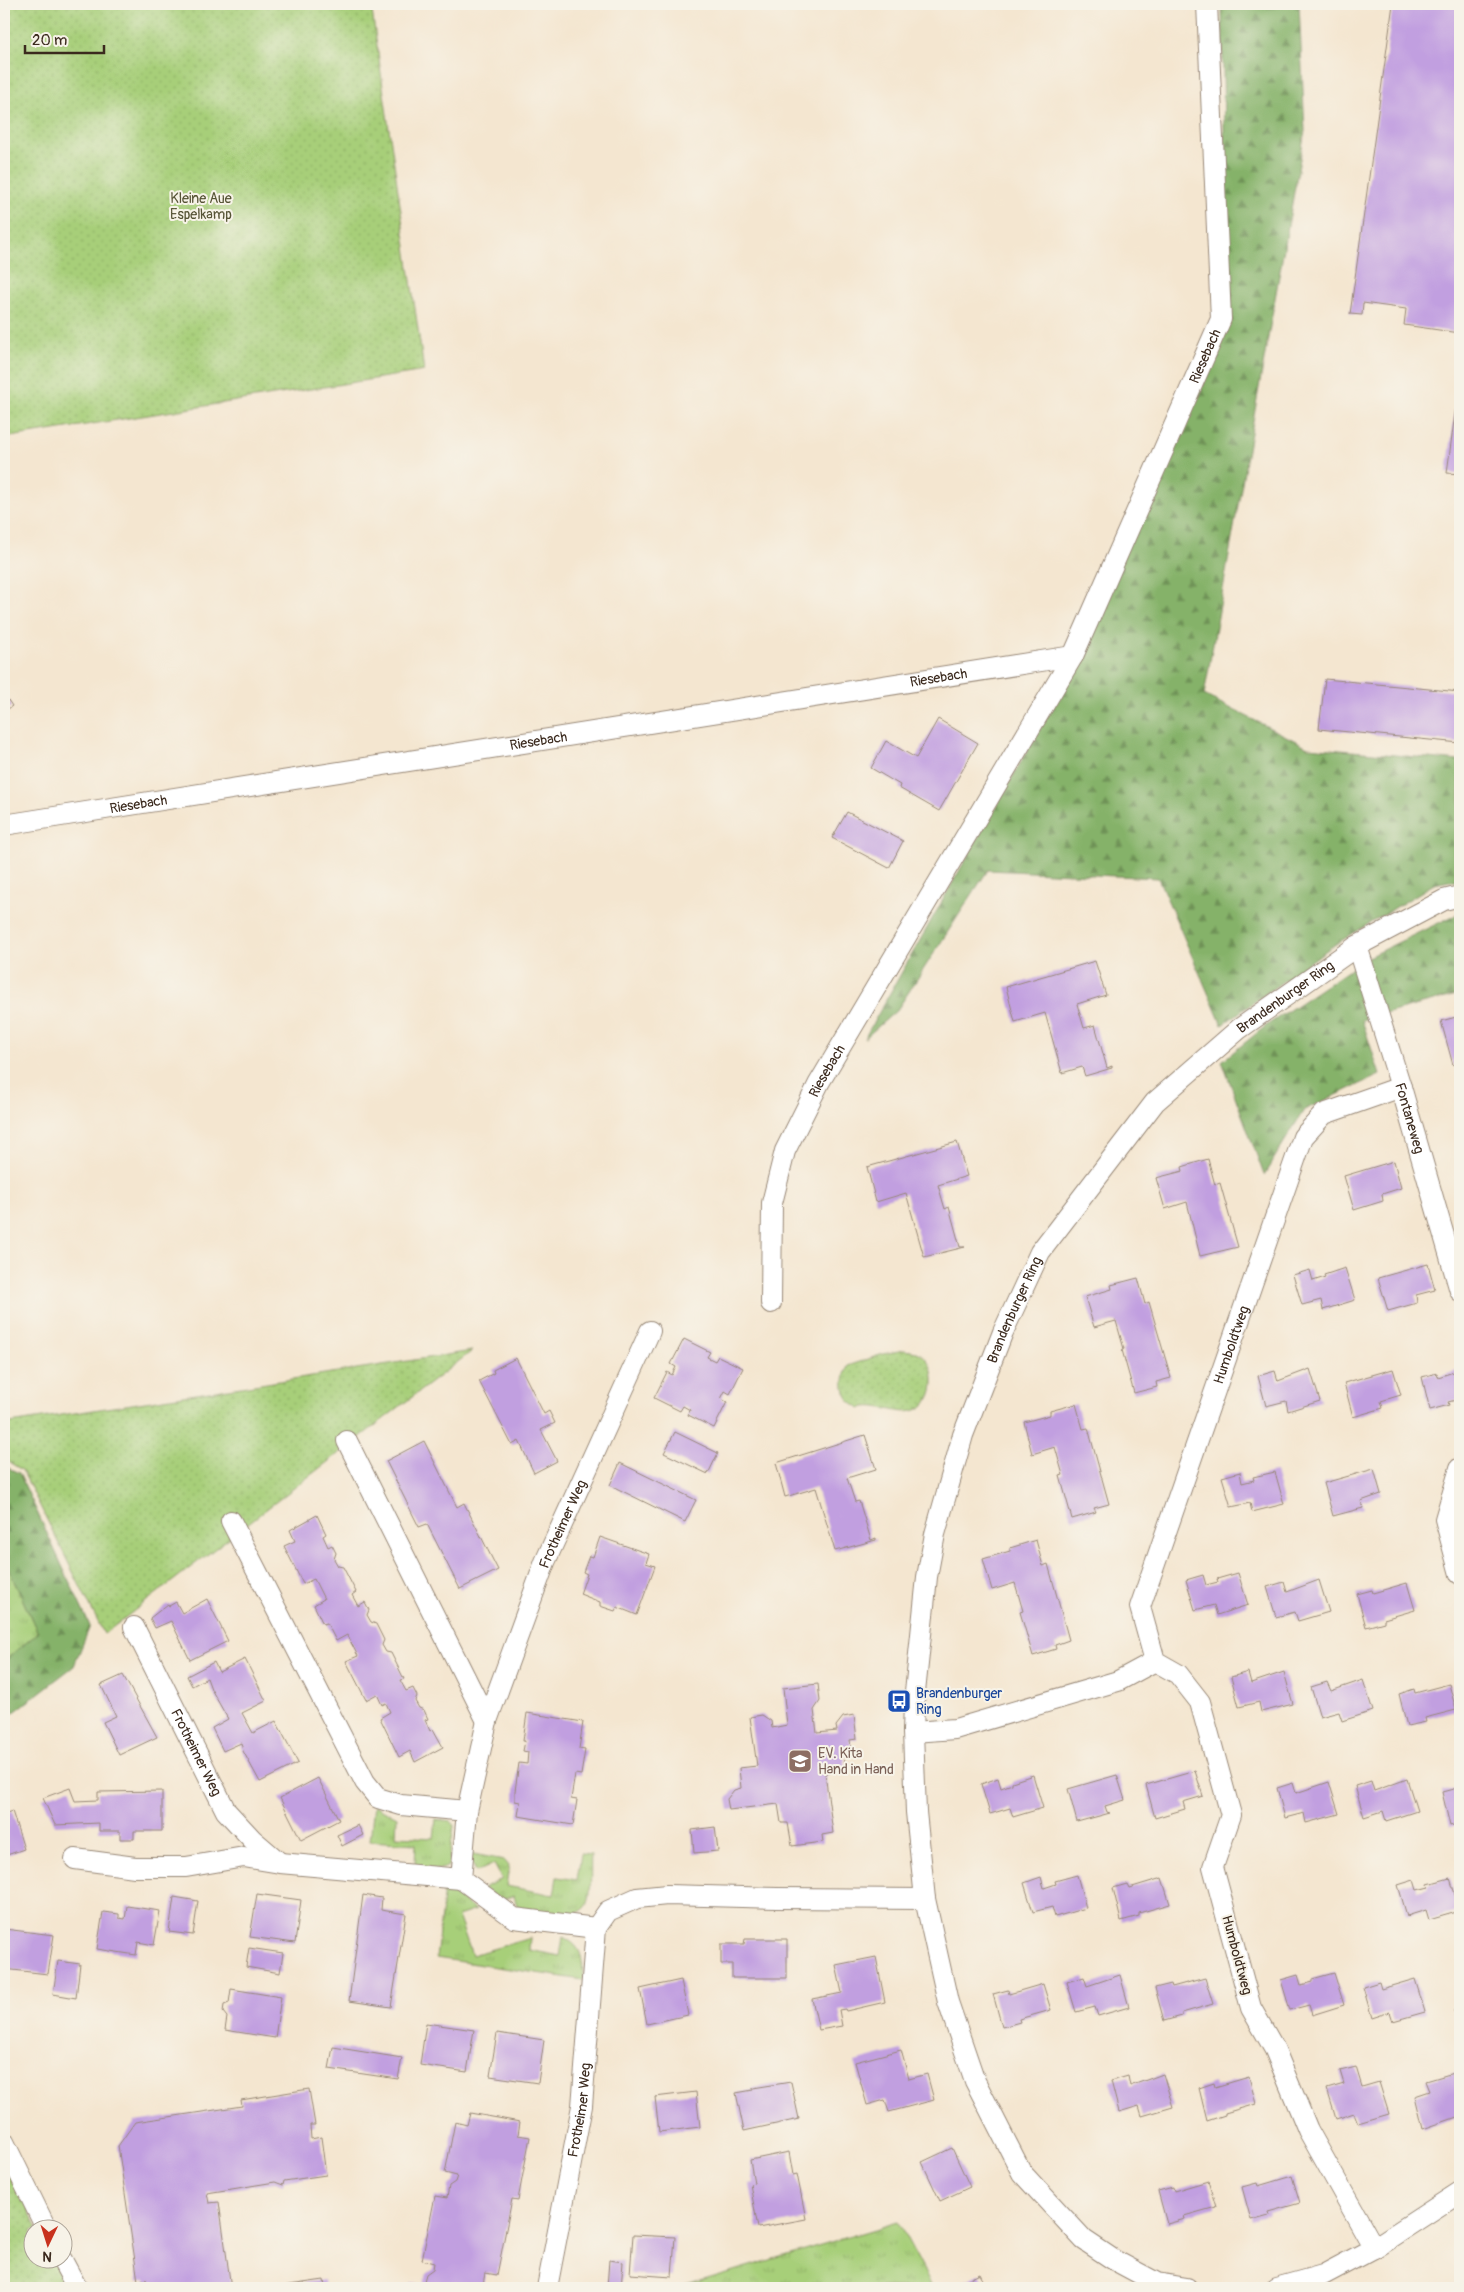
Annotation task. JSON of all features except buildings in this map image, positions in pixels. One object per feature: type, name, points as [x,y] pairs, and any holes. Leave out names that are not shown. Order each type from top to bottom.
[{"type":"street","name":"Riesebach","points":[[771,1303],[772,1203],[786,1151],[819,1083],[1073,656],[1221,319],[1208,4]]},
{"type":"street","name":"Riesebach","points":[[4,825],[1073,656]]},
{"type":"street","name":"Brandenburger Ring","points":[[1187,2288],[1157,2283],[1114,2260],[1084,2240],[1022,2173],[972,2072],[948,2002],[925,1899],[916,1812],[913,1732],[914,1702],[928,1577],[935,1534],[963,1435],[1003,1332],[1040,1252],[1155,1102],[1239,1030],[1357,946],[1444,900],[1460,896]]},
{"type":"street","name":"Fontaneweg","points":[[1357,946],[1401,1087],[1460,1292]]},
{"type":"street","name":"Humboldtweg","points":[[1374,2248],[1308,2130],[1275,2050],[1251,2008],[1213,1867],[1231,1815],[1200,1702],[1178,1674],[1155,1661],[1140,1607],[1303,1137],[1324,1114],[1401,1087]]},
{"type":"street","name":"Frotheimer Weg","points":[[461,1879],[467,1811],[487,1721],[545,1562],[650,1331]]},
{"type":"street","points":[[347,1441],[487,1721]]},
{"type":"street","points":[[1460,1468],[1445,1519],[1460,1574]]},
{"type":"street","points":[[231,1521],[365,1782],[378,1798],[401,1805],[467,1811]]},
{"type":"street","name":"Frotheimer Weg","points":[[134,1627],[226,1811],[252,1839],[280,1863]]},
{"type":"street","points":[[913,1732],[955,1729],[1118,1681],[1155,1661]]},
{"type":"street","points":[[75,1859],[135,1867],[186,1867],[244,1857],[280,1863],[461,1879],[514,1918],[596,1928],[608,1911],[637,1898],[667,1895],[925,1899]]},
{"type":"street","name":"Frotheimer Weg","points":[[547,2288],[582,2106],[596,1928]]},
{"type":"street","points":[[4,2142],[42,2220]]},
{"type":"street","points":[[1276,2288],[1323,2275],[1374,2248],[1460,2192]]},
{"type":"street","points":[[67,2270],[77,2288]]},
{"type":"green space","name":"Kleine Aue Espelkamp","points":[[4,4],[371,4],[424,371],[4,438]]},
{"type":"green space","points":[[1222,4],[1299,4],[1305,131],[1204,695],[1308,747],[1460,761],[1460,879],[1434,884],[1331,947],[1222,1025],[1158,878],[988,870],[897,1010],[864,1039],[1068,679],[1227,320]]},
{"type":"green space","points":[[1460,914],[1460,994],[1362,1020],[1380,1075],[1304,1110],[1264,1175],[1222,1061],[1267,1025],[1370,956]]},
{"type":"green space","points":[[904,1350],[919,1353],[930,1365],[933,1381],[932,1390],[925,1404],[918,1409],[905,1412],[876,1407],[861,1408],[850,1401],[844,1385],[848,1366],[883,1354]]},
{"type":"green space","points":[[472,1351],[104,1634],[22,1470],[4,1459],[4,1424]]},
{"type":"green space","points":[[4,1466],[19,1473],[90,1626],[74,1666],[4,1720],[4,1661],[38,1633],[4,1559]]},
{"type":"green space","points":[[4,1559],[38,1633],[4,1661]]},
{"type":"green space","points":[[374,1805],[397,1817],[396,1836],[434,1838],[436,1819],[451,1821],[454,1826],[448,1866],[431,1870],[415,1864],[416,1844],[370,1841]]},
{"type":"green space","points":[[473,1854],[504,1860],[509,1866],[506,1886],[554,1895],[557,1877],[577,1880],[581,1854],[591,1855],[588,1903],[576,1913],[567,1915],[545,1914],[518,1909],[514,1896],[501,1900],[483,1888],[502,1879],[494,1864],[476,1872],[470,1857]]},
{"type":"green space","points":[[444,1888],[476,1910],[458,1916],[472,1955],[530,1938],[529,1950],[560,1956],[563,1937],[575,1945],[580,1954],[583,1980],[436,1958]]},
{"type":"green space","points":[[4,2161],[34,2220],[22,2220],[22,2270],[58,2270],[68,2288],[4,2288]]},
{"type":"green space","points":[[898,2222],[933,2288],[676,2288]]},
{"type":"place","name":"Brandenburger Ring","points":[[899,1701]]},
{"type":"place","name":"EV. Kita Hand in Hand","points":[[800,1761]]}]
